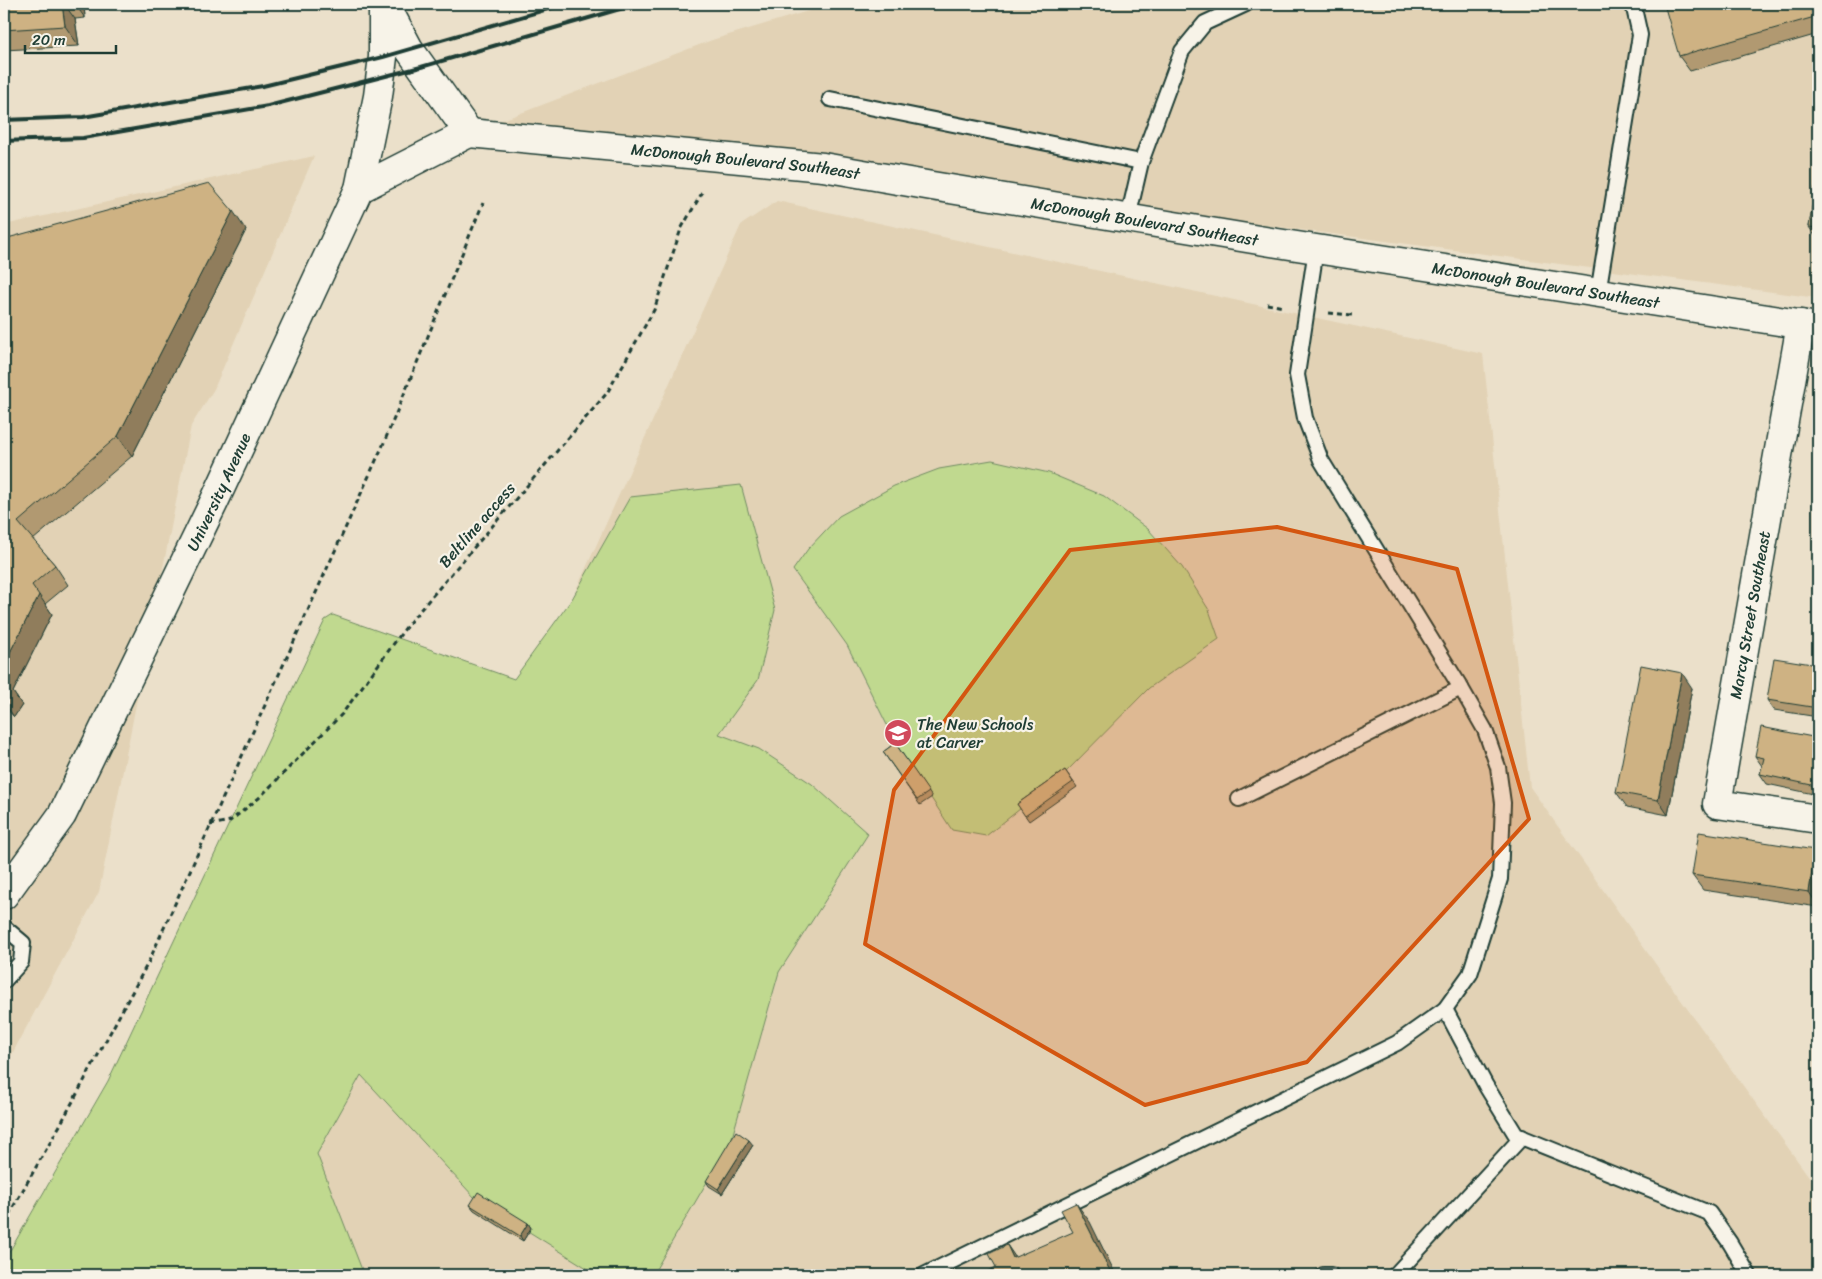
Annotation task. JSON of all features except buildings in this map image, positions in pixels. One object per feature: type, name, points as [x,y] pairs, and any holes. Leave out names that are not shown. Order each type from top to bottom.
[{"type":"main road","points":[[359,189],[469,133],[409,49],[384,4]]},
{"type":"main road","name":"University Avenue","points":[[4,894],[62,815],[214,502],[359,189],[378,96],[383,57],[384,4]]},
{"type":"main road","name":"McDonough Boulevard Southeast","points":[[469,133],[823,167],[1316,249],[1810,325]]},
{"type":"main road","name":"Marcy Street Southeast","points":[[1810,325],[1716,804],[1818,819]]},
{"type":"lane","points":[[1128,218],[1140,162],[1182,51],[1205,23],[1246,4]]},
{"type":"lane","points":[[1598,293],[1640,36],[1633,4]]},
{"type":"lane","points":[[830,99],[1140,162]]},
{"type":"lane","points":[[924,1275],[1397,1043],[1445,1009],[1470,974],[1500,879],[1503,803],[1498,768],[1485,730],[1321,460],[1305,418],[1297,375],[1316,249]]},
{"type":"lane","points":[[1240,799],[1461,688]]},
{"type":"lane","points":[[4,927],[23,943],[21,962],[4,981]]},
{"type":"lane","points":[[1445,1009],[1491,1094],[1516,1135],[1709,1213],[1749,1275]]},
{"type":"lane","points":[[1396,1275],[1522,1137]]},
{"type":"lane","points":[[1323,1275],[1331,1275]]},
{"type":"path","name":"Beltline access","points":[[210,825],[230,821],[259,798],[342,714],[409,624],[607,393],[654,310],[681,229],[702,193]]},
{"type":"path","points":[[4,1223],[59,1127],[149,961],[384,445],[483,203]]},
{"type":"path","points":[[1267,304],[1289,307]]},
{"type":"path","points":[[1326,312],[1352,315]]},
{"type":"highlighted area","points":[[1277,527],[1457,569],[1529,819],[1307,1062],[1145,1105],[865,944],[894,790],[1070,550]]},
{"type":"shaded area","points":[[831,4],[1818,4],[1818,298],[823,167],[469,133],[712,40]]},
{"type":"shaded area","points":[[314,156],[214,389],[191,426],[99,892],[4,1069],[4,225]]},
{"type":"shaded area","name":"The New Schools at Carver","points":[[777,201],[1483,354],[1530,787],[1818,1189],[1818,1275],[4,1275],[4,1261],[108,1081],[325,620],[333,615],[514,679],[572,599],[741,225]]},
{"type":"green space","points":[[992,460],[1049,473],[1104,496],[1148,529],[1182,567],[1209,610],[1219,639],[1149,688],[1064,774],[986,836],[952,830],[899,749],[847,645],[793,570],[808,549],[839,516],[894,486],[939,469]]},
{"type":"green space","points":[[741,485],[775,610],[758,680],[719,734],[759,749],[812,784],[868,834],[779,972],[731,1141],[656,1269],[598,1275],[475,1198],[361,1075],[317,1154],[364,1275],[4,1275],[4,1261],[108,1081],[325,620],[333,615],[514,679],[572,599],[630,497]]},
{"type":"railway","points":[[4,120],[83,117],[263,86],[383,57],[565,4]]},
{"type":"railway","points":[[4,141],[83,138],[268,106],[421,67],[637,4]]},
{"type":"place","name":"The New Schools at Carver","points":[[898,733]]}]
